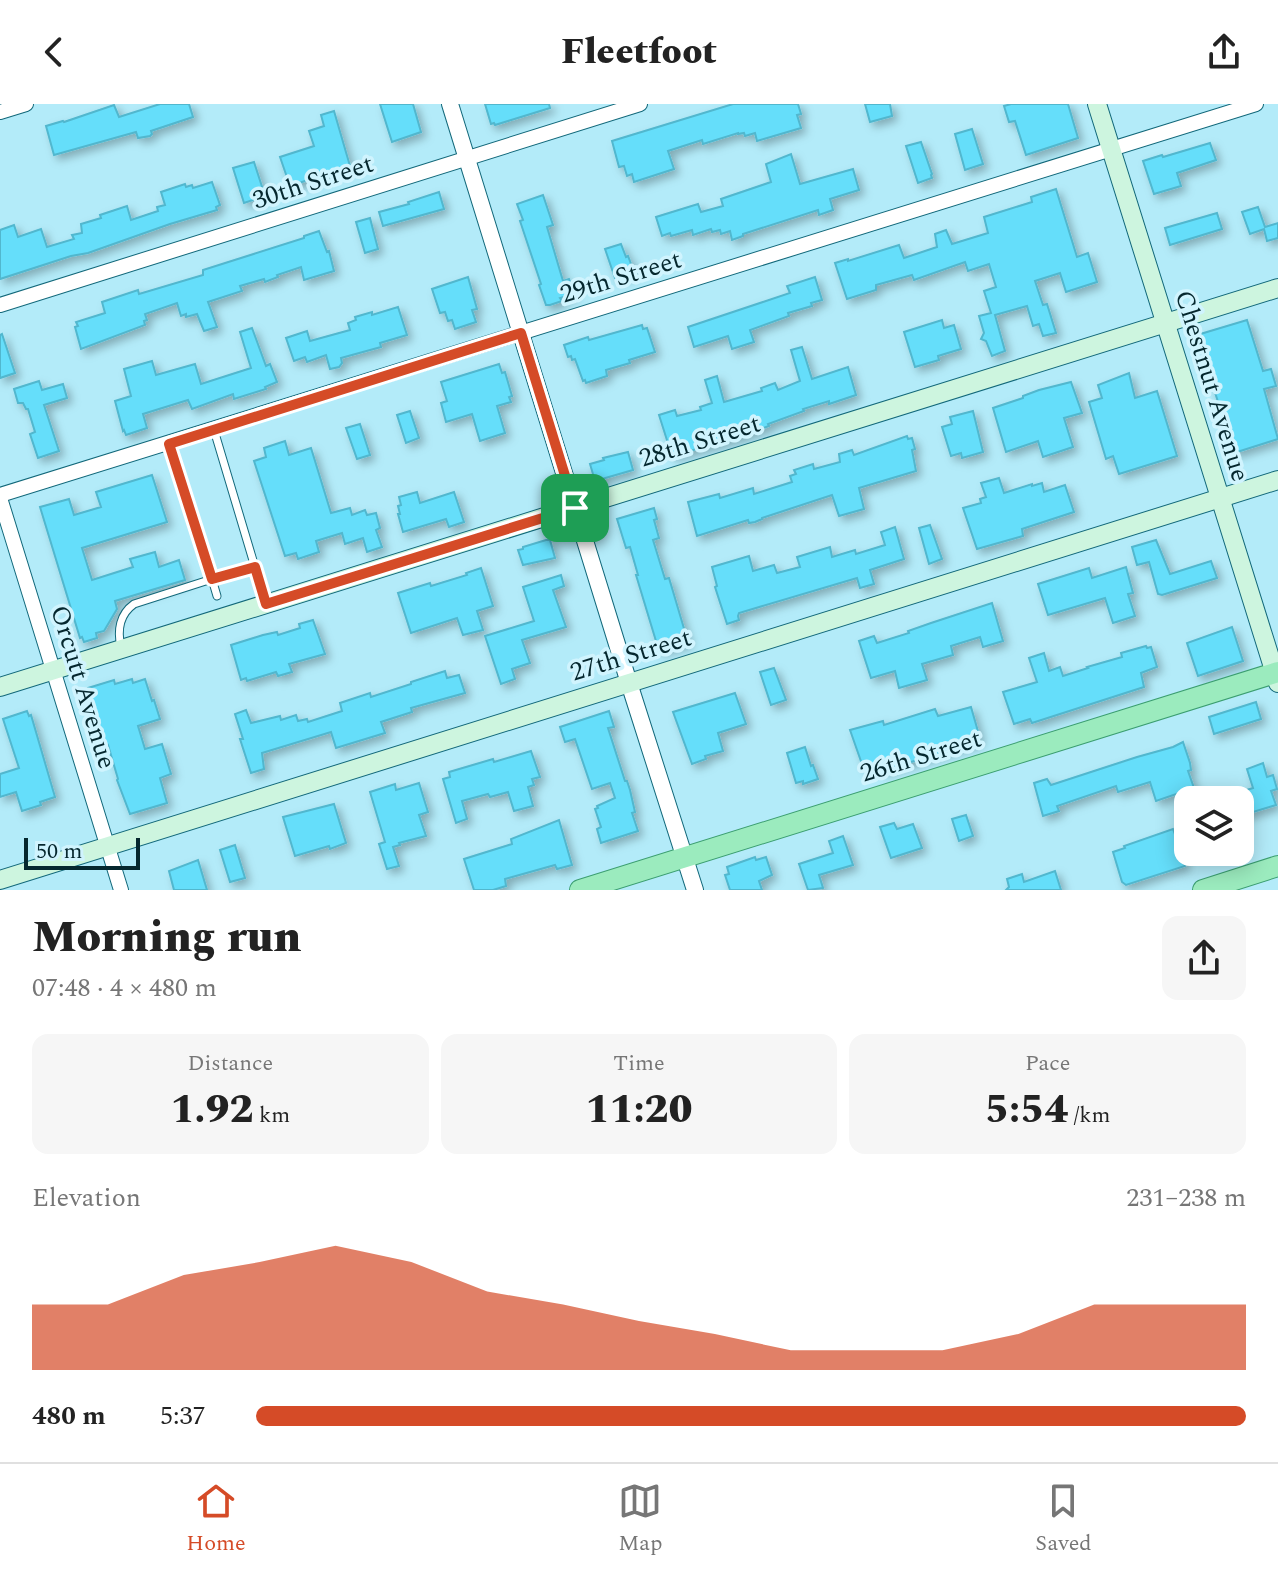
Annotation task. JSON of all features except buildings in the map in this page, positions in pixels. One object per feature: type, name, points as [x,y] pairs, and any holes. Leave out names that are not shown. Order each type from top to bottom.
[{"type":"main road","name":"Chestnut Avenue","points":[[1097,104],[1277,676]]},
{"type":"main road","name":"28th Street","points":[[0,687],[1278,288]]},
{"type":"main road","name":"27th Street","points":[[0,880],[1278,480]]},
{"type":"main road","name":"26th Street","points":[[580,890],[1277,676]]},
{"type":"main road","points":[[1203,890],[1278,866]]},
{"type":"street","points":[[0,112],[26,104]]},
{"type":"street","points":[[450,104],[695,890]]},
{"type":"street","name":"30th Street","points":[[0,305],[640,104]]},
{"type":"street","name":"29th Street","points":[[0,497],[1256,104]]},
{"type":"street","name":"Orcutt Avenue","points":[[0,497],[121,890]]},
{"type":"lane","points":[[214,430],[266,604]]},
{"type":"lane","points":[[169,444],[217,596]]},
{"type":"lane","points":[[121,649],[119,627],[127,608],[255,567]]},
{"type":"route","points":[[521,333],[575,508],[266,604],[255,567],[212,579],[169,444],[521,333]]}]
